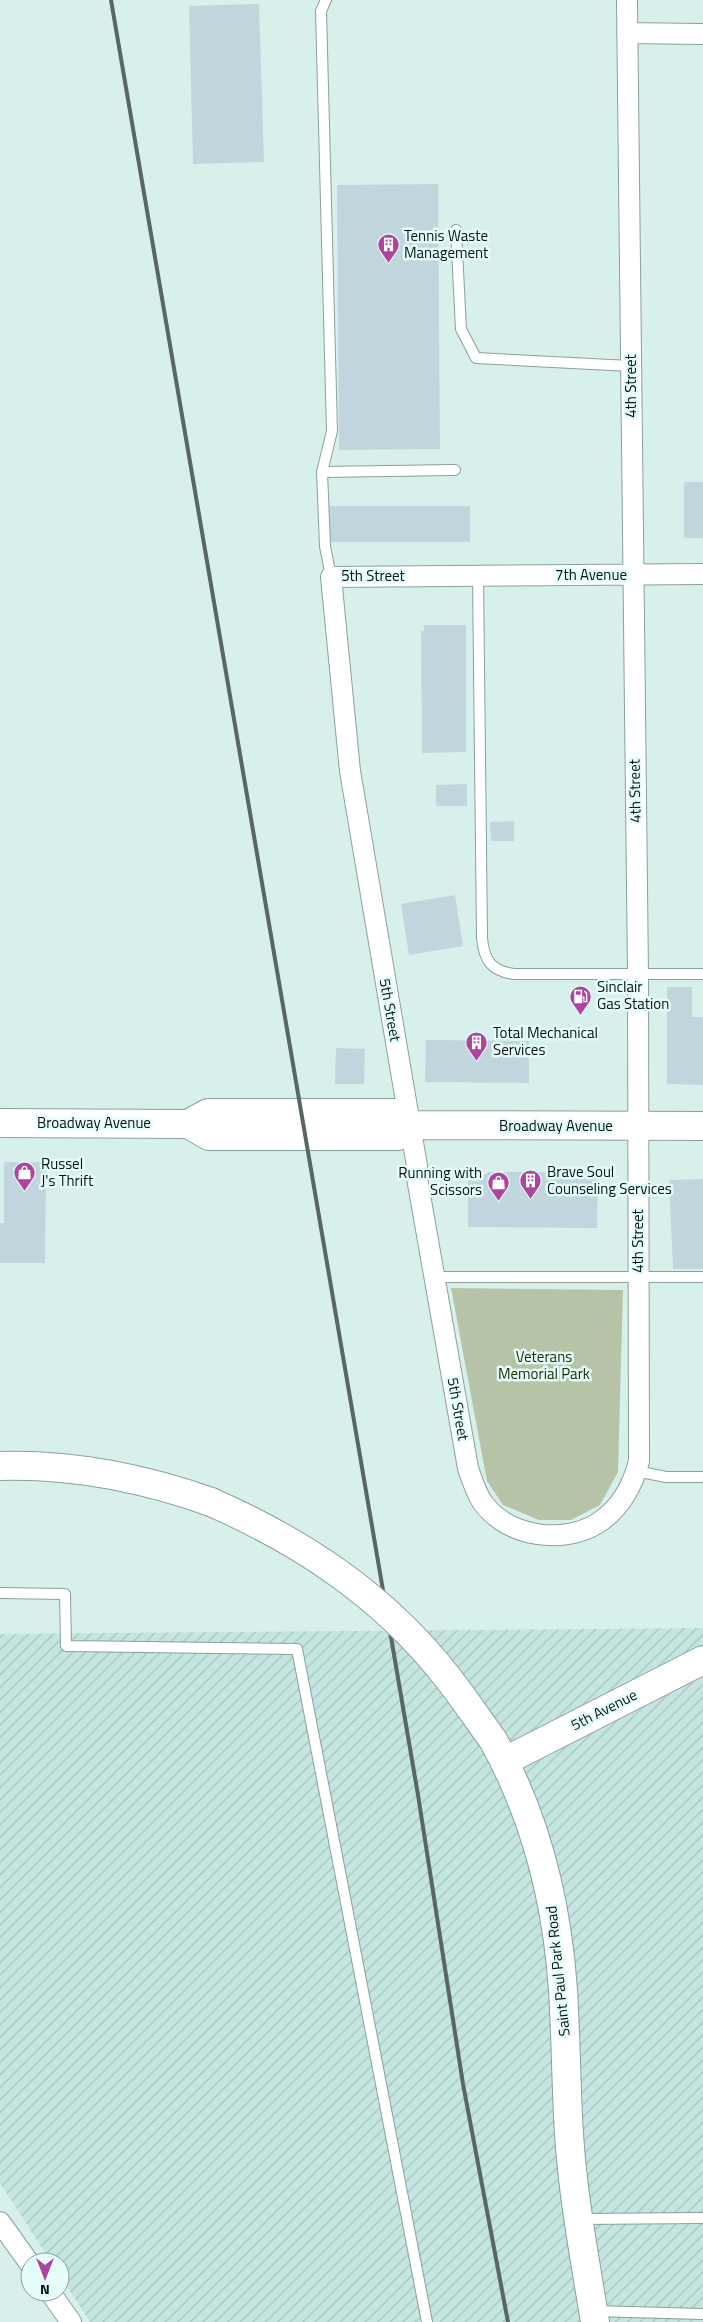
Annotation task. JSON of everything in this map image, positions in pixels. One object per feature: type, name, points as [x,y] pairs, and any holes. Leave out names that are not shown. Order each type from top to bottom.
[{"type":"street","name":"4th Street","points":[[556,1536],[577,1532],[598,1523],[626,1494],[639,1461],[638,975],[627,0]]},
{"type":"street","points":[[627,34],[703,34]]},
{"type":"street","name":"7th Avenue","points":[[478,576],[703,574]]},
{"type":"street","name":"5th Street","points":[[478,576],[331,577],[350,771],[434,1277],[468,1468],[482,1502],[494,1515],[511,1526],[531,1533],[556,1536]]},
{"type":"street","name":"Broadway Avenue","points":[[0,1123],[188,1124],[208,1113],[396,1113],[410,1125],[703,1126]]},
{"type":"street","name":"Saint Paul Park Road","points":[[0,1466],[40,1466],[90,1471],[146,1482],[211,1502],[274,1531],[307,1551],[365,1592],[428,1654],[462,1696],[499,1751],[521,1797],[539,1850],[552,1902],[558,1934],[563,1991],[569,2140],[594,2317]]},
{"type":"street","name":"5th Avenue","points":[[499,1751],[703,1660]]},
{"type":"street","points":[[0,2222],[21,2252]]},
{"type":"street","points":[[57,2302],[71,2322]]},
{"type":"lane","points":[[326,0],[321,11],[332,431],[322,472],[325,546],[331,577]]},
{"type":"lane","points":[[456,230],[460,329],[476,358],[631,366]]},
{"type":"lane","points":[[322,472],[455,470]]},
{"type":"lane","points":[[478,576],[482,938],[485,956],[492,968],[514,974],[703,974]]},
{"type":"lane","points":[[434,1277],[703,1277]]},
{"type":"lane","points":[[636,1472],[666,1477],[703,1476]]},
{"type":"lane","points":[[0,1594],[65,1594],[66,1646],[297,1649],[427,2322]]},
{"type":"lane","points":[[579,2219],[703,2218]]},
{"type":"lane","points":[[594,2317],[703,2314]]},
{"type":"shaded area","points":[[703,1628],[703,2322],[90,2322],[70,2291],[70,2252],[45,2252],[0,2183],[0,1634]]},
{"type":"green space","name":"Veterans Memorial Park","points":[[451,1288],[623,1290],[618,1472],[600,1505],[571,1520],[539,1520],[503,1505],[487,1481]]},
{"type":"building","points":[[259,4],[264,162],[193,164],[189,6]]},
{"type":"building","name":"Tennis Waste Management","points":[[438,184],[440,449],[339,450],[337,185]]},
{"type":"building","points":[[684,482],[703,482],[703,538],[684,538]]},
{"type":"building","points":[[328,506],[470,506],[470,542],[328,542]]},
{"type":"building","points":[[424,625],[466,625],[466,752],[422,753],[421,631],[424,631]]},
{"type":"building","points":[[467,784],[467,806],[436,806],[436,785]]},
{"type":"building","points":[[514,821],[514,841],[491,841],[490,822]]},
{"type":"building","points":[[455,895],[463,946],[409,955],[401,904]]},
{"type":"building","points":[[667,987],[692,987],[692,1017],[703,1017],[703,1085],[667,1084]]},
{"type":"building","name":"Total Mechanical Services","points":[[426,1040],[529,1041],[529,1083],[425,1082]]},
{"type":"building","points":[[336,1048],[365,1049],[364,1084],[335,1084]]},
{"type":"building","name":"Russel J's Thrift","points":[[4,1162],[46,1162],[45,1263],[0,1263],[0,1223],[4,1223]]},
{"type":"building","points":[[488,1172],[598,1172],[597,1228],[468,1227],[468,1174],[487,1174]]},
{"type":"building","points":[[703,1179],[703,1269],[673,1269],[669,1180]]},
{"type":"railway","points":[[111,0],[418,1795],[463,2084],[508,2322]]},
{"type":"place","name":"Tennis Waste Management","points":[[388,264]]},
{"type":"place","name":"Sinclair Gas Station","points":[[581,1015]]},
{"type":"place","name":"Total Mechanical Services","points":[[477,1061]]},
{"type":"place","name":"Russel J's Thrift","points":[[25,1192]]},
{"type":"place","name":"Brave Soul Counseling Services","points":[[531,1200]]},
{"type":"place","name":"Running with Scissors","points":[[498,1201]]}]
